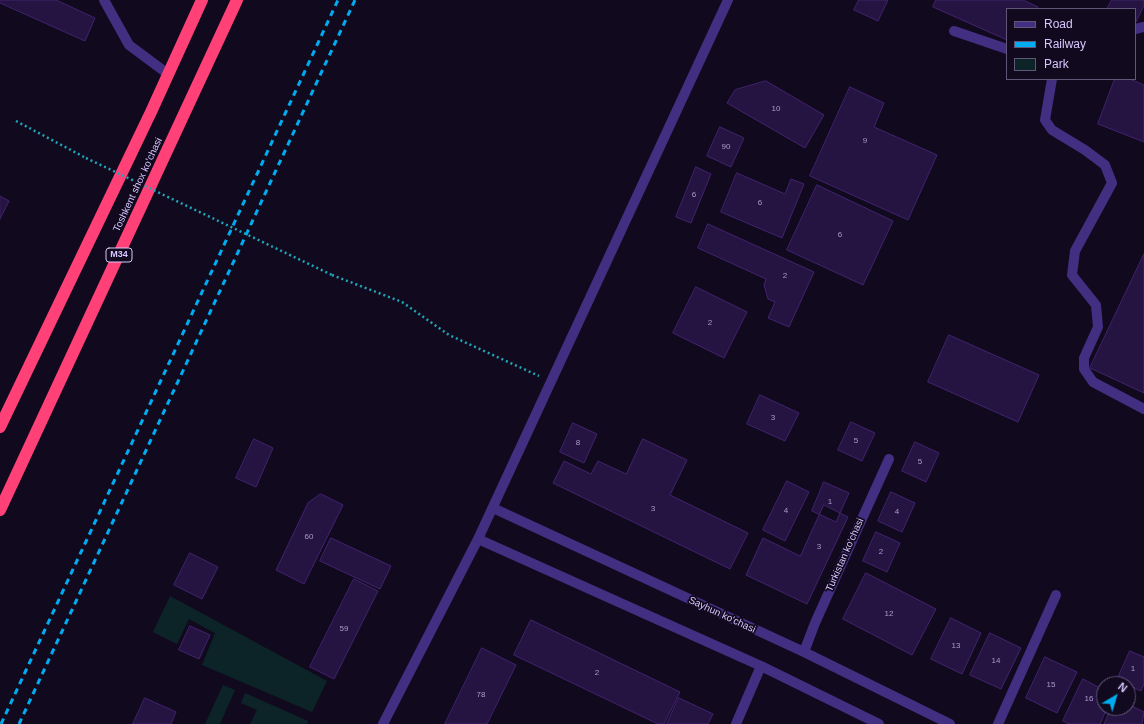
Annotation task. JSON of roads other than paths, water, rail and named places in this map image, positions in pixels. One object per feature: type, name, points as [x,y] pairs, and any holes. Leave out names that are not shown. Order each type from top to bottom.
[{"type":"highway","name":"Toshkent shox ko'chasi","points":[[0,427],[202,0]]},
{"type":"highway","name":"Toshkent shox ko'chasi","points":[[0,510],[237,0]]},
{"type":"street","points":[[104,0],[129,45],[168,74]]},
{"type":"street","points":[[383,724],[493,508],[728,0]]},
{"type":"street","points":[[954,31],[1006,49]]},
{"type":"street","points":[[1052,80],[1044,120],[1052,130],[1106,165],[1112,183],[1075,250],[1072,275],[1096,305],[1098,327],[1084,358],[1084,369],[1093,382],[1144,409]]},
{"type":"street","name":"Turkistan ko'chasi","points":[[804,652],[815,623],[889,459]]},
{"type":"street","name":"Sayhun ko'chasi","points":[[493,508],[804,652],[950,724]]},
{"type":"street","points":[[478,539],[761,666],[879,724]]},
{"type":"street","points":[[998,724],[1056,595]]},
{"type":"street","points":[[736,724],[761,666]]},
{"type":"railway","points":[[1,724],[338,0]]},
{"type":"railway","points":[[19,724],[355,0]]}]
